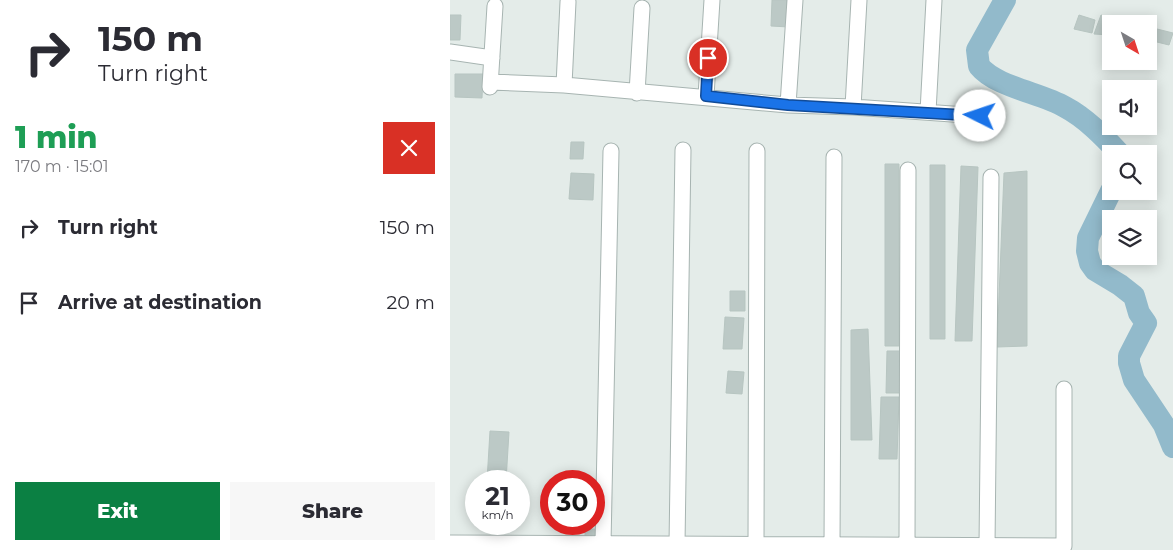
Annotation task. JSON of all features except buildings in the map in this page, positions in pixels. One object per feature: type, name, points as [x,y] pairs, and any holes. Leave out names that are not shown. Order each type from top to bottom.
[{"type":"street","points":[[706,96],[712,0]]},
{"type":"street","points":[[788,105],[795,0]]},
{"type":"street","points":[[854,107],[860,0]]},
{"type":"street","points":[[928,112],[934,0]]},
{"type":"street","points":[[564,85],[568,2]]},
{"type":"street","points":[[495,6],[490,84],[564,85],[637,93],[706,96],[788,105],[854,107],[980,116]]},
{"type":"street","points":[[637,93],[642,8]]},
{"type":"street","points":[[450,52],[492,58]]},
{"type":"street","points":[[676,544],[683,150]]},
{"type":"street","points":[[756,546],[757,150]]},
{"type":"street","points":[[603,544],[611,151]]},
{"type":"street","points":[[832,545],[834,157]]},
{"type":"street","points":[[907,545],[908,170]]},
{"type":"street","points":[[987,546],[991,177]]},
{"type":"street","points":[[450,543],[756,546],[1064,546],[1064,389]]},
{"type":"waterway","points":[[1005,0],[977,50],[979,66],[1007,85],[1055,102],[1073,111],[1111,145]]},
{"type":"waterway","points":[[1107,200],[1088,238],[1087,251],[1090,263],[1095,270],[1134,296],[1139,313],[1146,323],[1129,356],[1129,363],[1134,380],[1164,425],[1173,447]]},
{"type":"route","points":[[708,58],[706,96],[788,105],[854,107],[980,116]]}]
